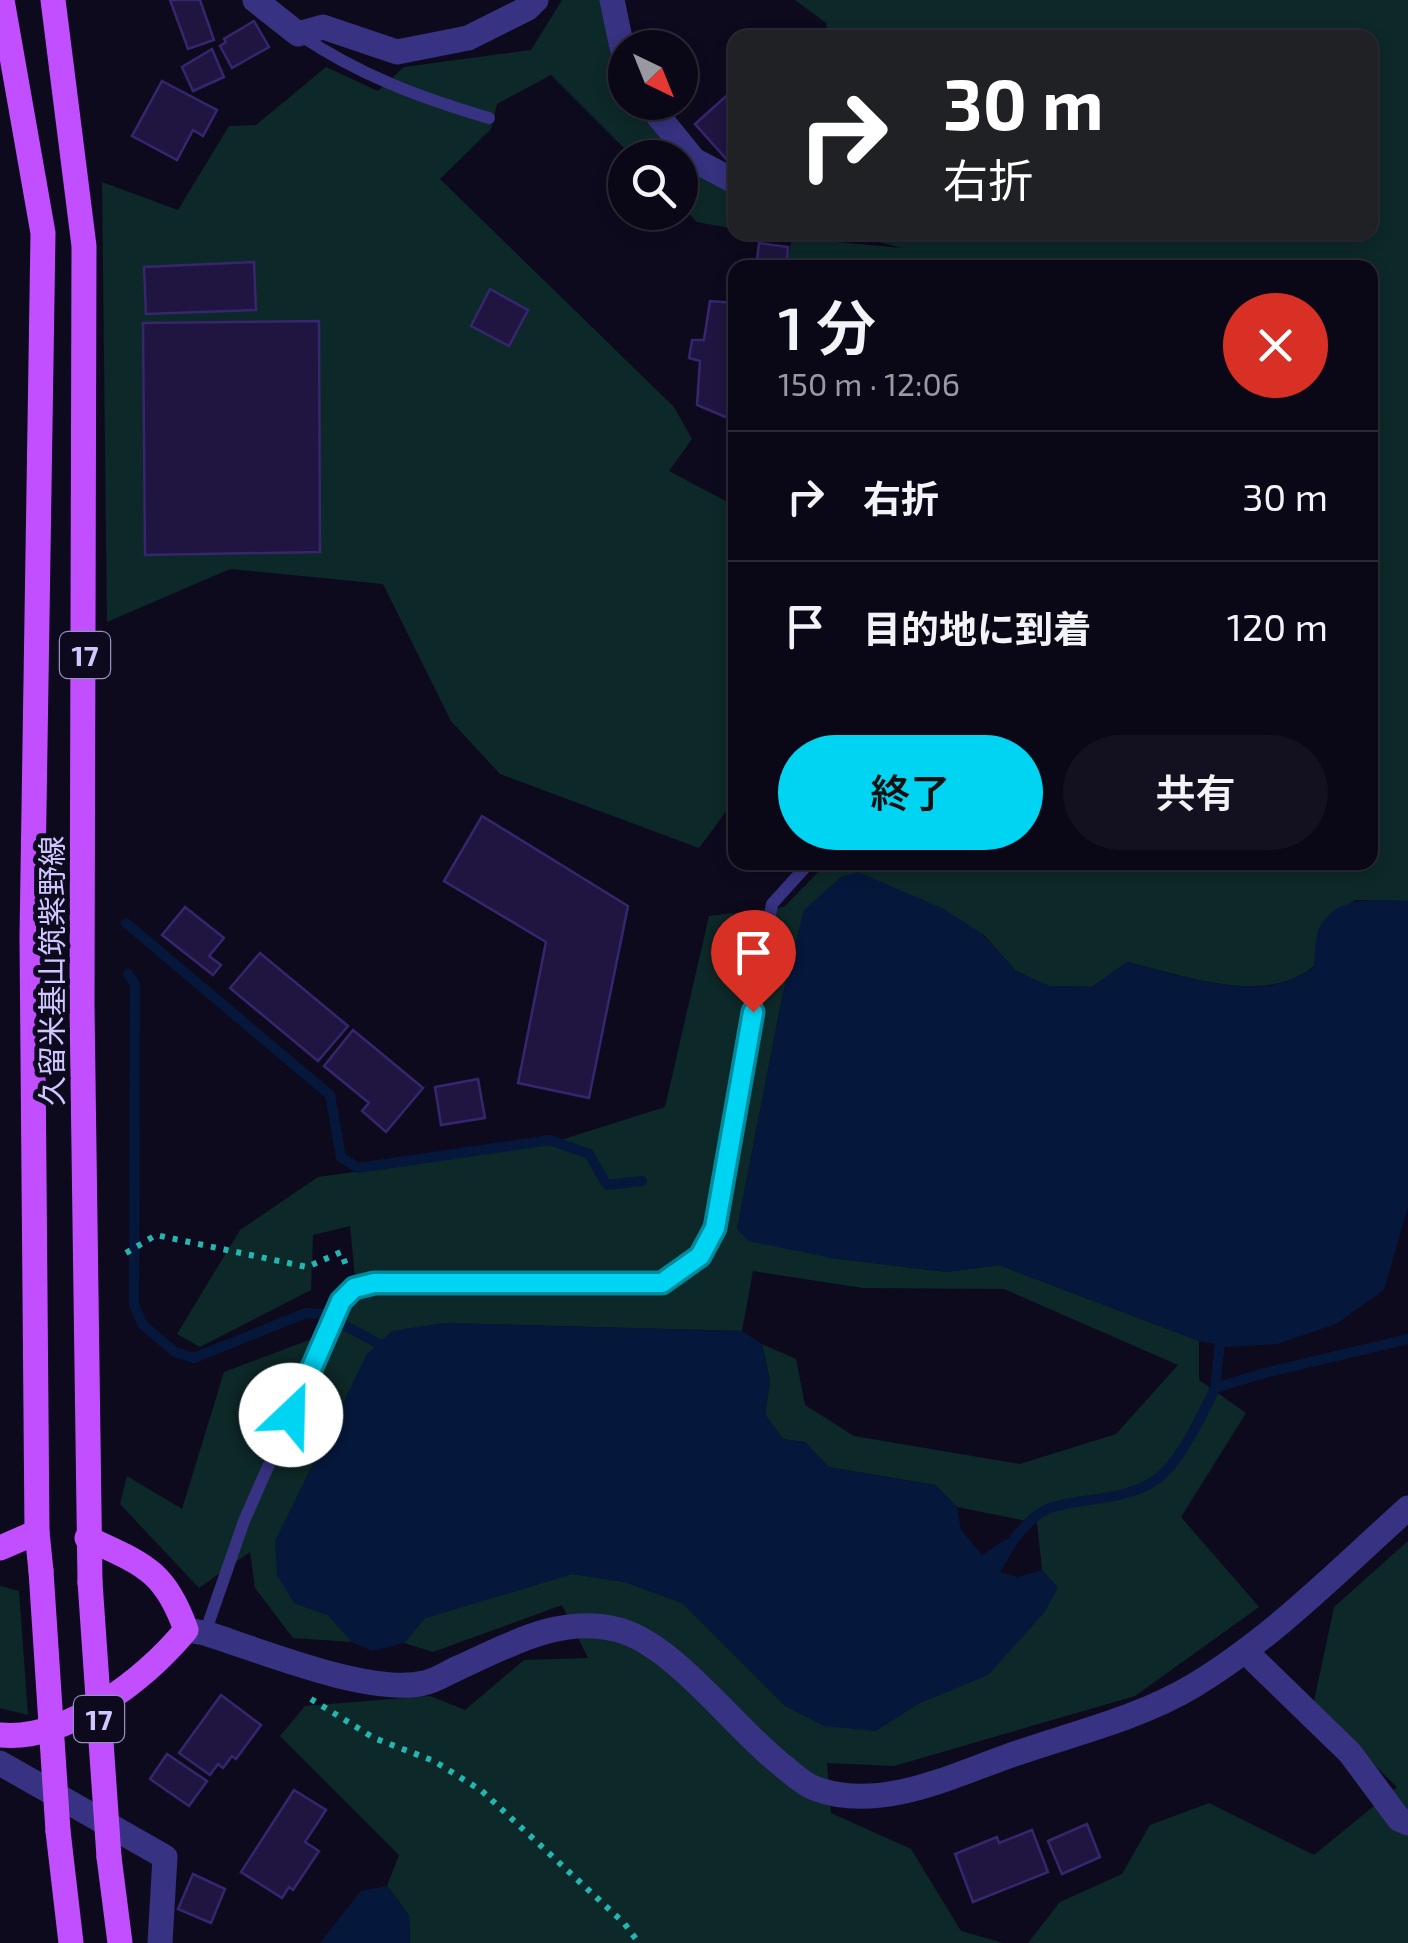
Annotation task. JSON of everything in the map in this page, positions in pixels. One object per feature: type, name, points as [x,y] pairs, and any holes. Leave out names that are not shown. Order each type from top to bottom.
[{"type":"main road","name":"久留米基山筑紫野線","points":[[2,0],[43,233],[32,937],[37,1532],[58,1831],[72,1943]]},
{"type":"main road","name":"久留米基山筑紫野線","points":[[54,0],[84,246],[82,1006],[87,1538],[109,1857],[120,1943]]},
{"type":"main road","points":[[0,1548],[37,1532]]},
{"type":"main road","points":[[0,1735],[22,1737],[72,1718],[124,1690],[196,1632],[174,1595],[151,1571],[87,1538]]},
{"type":"street","points":[[255,0],[298,34],[324,27],[397,52],[468,38],[528,8],[536,0]]},
{"type":"street","points":[[612,0],[618,30]]},
{"type":"street","points":[[662,120],[694,160],[728,178]]},
{"type":"street","points":[[196,1632],[351,1678],[389,1685],[424,1684],[538,1632],[576,1624],[619,1629],[661,1651],[771,1757],[812,1788],[861,1798],[949,1778],[1137,1713],[1192,1687],[1244,1651],[1408,1508]]},
{"type":"street","points":[[1244,1651],[1350,1753],[1399,1819],[1408,1824]]},
{"type":"street","points":[[0,1763],[165,1857],[160,1943]]},
{"type":"lane","points":[[298,34],[338,61],[414,96],[489,118]]},
{"type":"lane","points":[[196,1632],[341,1301],[354,1288],[374,1283],[662,1283],[700,1256],[715,1228],[772,904],[803,870]]},
{"type":"path","points":[[126,1253],[156,1235],[307,1268],[341,1252],[354,1288]]},
{"type":"path","points":[[304,1696],[374,1738],[434,1761],[482,1791],[624,1923],[639,1943]]},
{"type":"green space","points":[[562,0],[603,0],[608,39],[608,120],[649,120],[663,140],[616,140],[551,75],[497,104],[491,129],[440,179],[674,407],[692,439],[669,471],[728,502],[728,809],[699,848],[500,774],[451,721],[383,584],[230,569],[107,622],[102,182],[178,210],[229,126],[256,125],[326,67],[378,91],[404,67],[531,50]]},
{"type":"green space","points":[[795,0],[1408,0],[1408,901],[1355,900],[1319,928],[1314,966],[1294,978],[1249,986],[1198,980],[1127,962],[1092,987],[1049,986],[1016,971],[983,934],[804,910],[782,998],[737,1229],[832,1258],[947,1272],[999,1265],[1199,1341],[1199,1380],[1246,1413],[1181,1517],[1259,1607],[1135,1696],[894,1766],[827,1763],[831,1813],[911,1849],[961,1931],[1003,1943],[410,1943],[409,1915],[387,1886],[399,1855],[280,1736],[305,1706],[430,1696],[465,1710],[524,1660],[588,1658],[562,1605],[433,1652],[404,1643],[425,1618],[572,1574],[625,1582],[682,1603],[785,1706],[875,1731],[918,1704],[1058,1588],[1042,1570],[1037,1523],[957,1507],[935,1485],[828,1467],[805,1442],[783,1439],[765,1415],[770,1381],[762,1344],[796,1359],[805,1405],[854,1436],[1020,1464],[1116,1434],[1178,1365],[1004,1289],[863,1288],[753,1271],[742,1331],[442,1323],[294,1603],[328,1615],[352,1642],[293,1638],[255,1588],[250,1552],[199,1588],[120,1504],[127,1476],[182,1509],[224,1372],[333,1331],[357,1298],[350,1226],[313,1235],[311,1290],[200,1347],[177,1334],[240,1230],[318,1177],[545,1145],[665,1107],[709,916],[784,907],[820,870],[1378,870],[1378,260],[787,260],[792,240],[902,248],[872,240],[1378,240],[1378,30],[828,30],[826,23]]},
{"type":"green space","points":[[698,175],[728,189],[728,228],[698,222]]},
{"type":"green space","points":[[1408,1541],[1408,1943],[1028,1943],[1060,1902],[1122,1874],[1150,1825],[1209,1803],[1314,1855],[1397,1787],[1313,1706],[1334,1607]]},
{"type":"green space","points":[[0,1586],[19,1591],[28,1715],[0,1708]]},
{"type":"water","points":[[858,872],[944,909],[982,934],[1016,971],[1049,986],[1092,987],[1127,962],[1223,984],[1272,985],[1294,979],[1314,967],[1318,931],[1337,909],[1359,901],[1408,901],[1408,1206],[1384,1290],[1336,1324],[1277,1344],[1229,1347],[1199,1341],[999,1265],[947,1272],[832,1258],[748,1241],[737,1229],[782,998],[804,910],[841,877]]},
{"type":"water","points":[[442,1323],[742,1331],[762,1344],[770,1381],[765,1415],[783,1439],[805,1442],[829,1467],[935,1485],[957,1507],[961,1530],[982,1555],[1006,1539],[1018,1542],[1000,1572],[1018,1577],[1042,1570],[1058,1588],[1044,1613],[988,1675],[918,1704],[875,1731],[824,1726],[785,1706],[682,1603],[625,1582],[572,1574],[425,1618],[404,1643],[372,1651],[352,1642],[328,1615],[294,1603],[277,1575],[275,1541],[367,1354],[392,1331]]},
{"type":"water","points":[[387,1886],[409,1915],[410,1943],[320,1943],[361,1891]]},
{"type":"building","points":[[170,0],[200,0],[214,40],[188,49]]},
{"type":"building","points":[[254,21],[269,47],[232,68],[220,46],[226,42],[224,39]]},
{"type":"building","points":[[212,49],[224,77],[193,91],[182,67]]},
{"type":"building","points":[[162,81],[217,110],[203,136],[193,130],[177,160],[132,136]]},
{"type":"building","points":[[728,94],[728,161],[695,124]]},
{"type":"building","points":[[759,243],[788,247],[787,260],[757,260]]},
{"type":"building","points":[[254,262],[256,310],[146,314],[144,267]]},
{"type":"building","points":[[490,289],[528,310],[509,346],[471,326]]},
{"type":"building","points":[[710,301],[728,302],[728,418],[697,405],[700,361],[689,358],[692,340],[704,340]]},
{"type":"building","points":[[319,321],[320,552],[145,555],[143,323]]},
{"type":"building","points":[[482,816],[628,906],[589,1098],[518,1083],[546,942],[444,881]]},
{"type":"building","points":[[185,907],[224,938],[209,956],[221,965],[213,975],[162,935]]},
{"type":"building","points":[[260,953],[348,1026],[318,1061],[230,988]]},
{"type":"building","points":[[353,1030],[423,1088],[386,1132],[362,1111],[369,1103],[324,1066]]},
{"type":"building","points":[[478,1079],[485,1118],[441,1125],[435,1087]]},
{"type":"building","points":[[221,1695],[261,1725],[236,1759],[232,1756],[223,1768],[218,1764],[210,1775],[179,1753]]},
{"type":"building","points":[[167,1754],[207,1781],[189,1806],[150,1779]]},
{"type":"building","points":[[294,1790],[326,1810],[305,1842],[319,1851],[293,1890],[289,1887],[282,1898],[241,1872]]},
{"type":"building","points":[[1087,1824],[1100,1857],[1062,1874],[1048,1841]]},
{"type":"building","points":[[1032,1830],[1048,1872],[973,1902],[955,1854],[997,1837],[999,1843]]},
{"type":"building","points":[[193,1874],[225,1889],[211,1923],[178,1909]]},
{"type":"waterway","points":[[126,923],[330,1095],[341,1157],[358,1168],[550,1140],[589,1154],[607,1185],[642,1181]]},
{"type":"waterway","points":[[128,974],[135,984],[134,1305],[143,1325],[175,1352],[194,1358],[306,1313],[323,1314],[387,1351]]},
{"type":"waterway","points":[[1215,1388],[1221,1335]]},
{"type":"waterway","points":[[1007,1548],[1027,1524],[1046,1510],[1120,1495],[1157,1479],[1182,1449],[1215,1388],[1408,1339]]},
{"type":"route","points":[[291,1415],[341,1301],[354,1288],[374,1283],[662,1283],[700,1256],[715,1228],[753,1012]]}]
